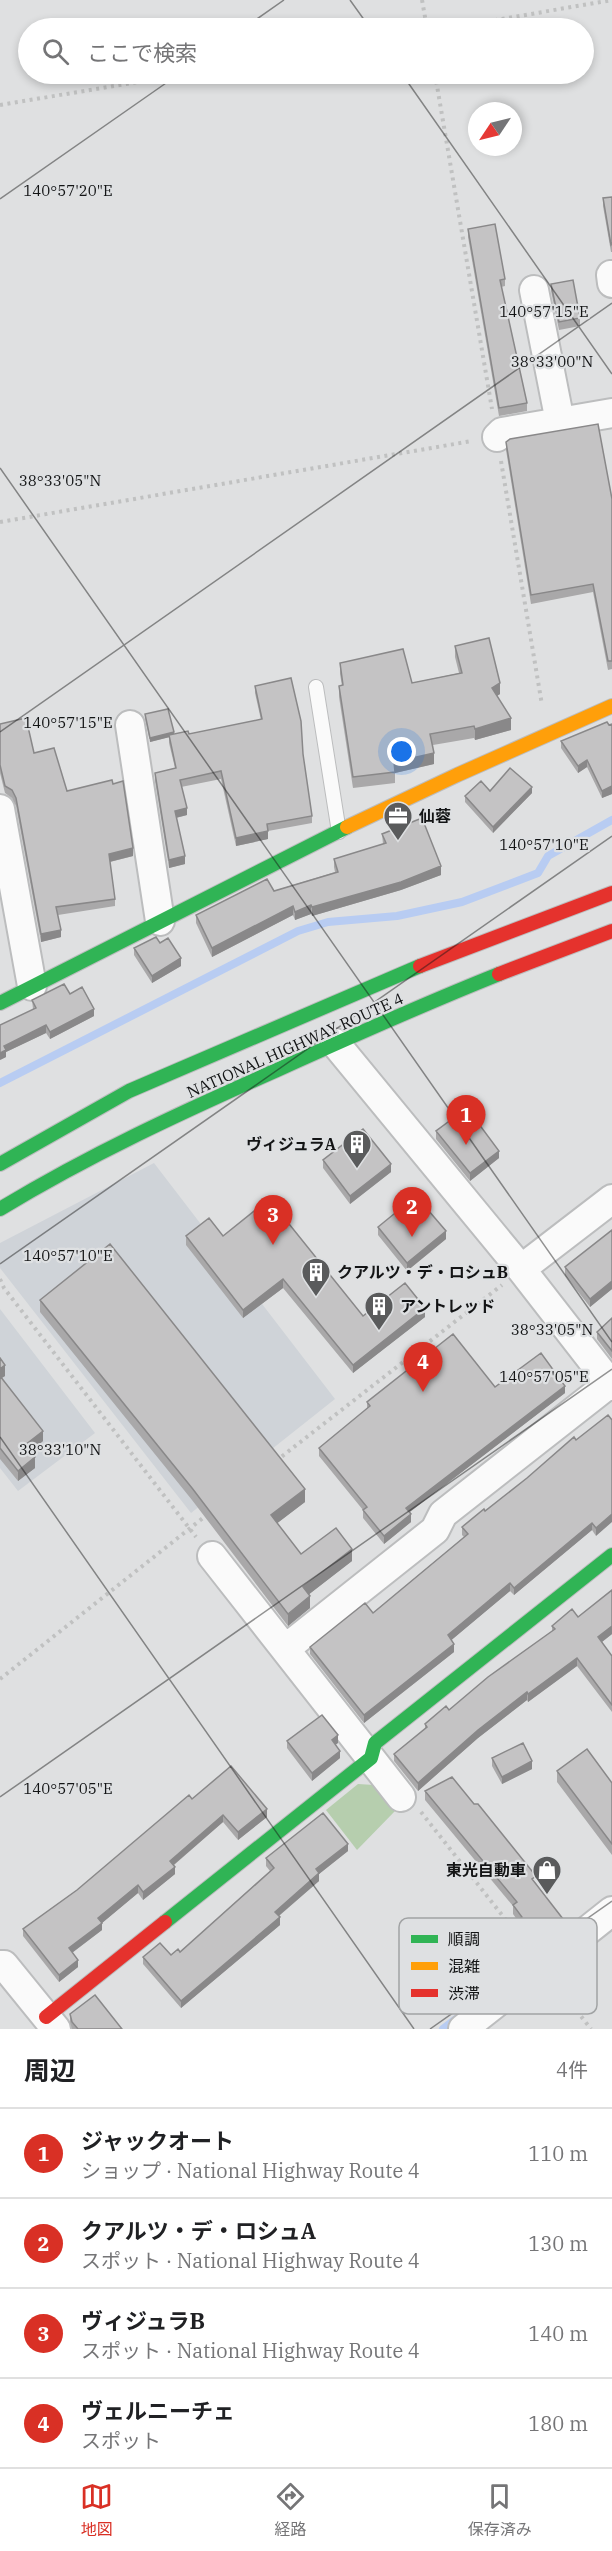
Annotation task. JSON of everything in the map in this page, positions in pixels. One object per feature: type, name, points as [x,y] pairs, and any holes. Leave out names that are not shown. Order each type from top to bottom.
[{"type":"main road","points":[[0,1003],[339,832],[548,732],[612,706]]},
{"type":"main road","name":"NATIONAL HIGHWAY ROUTE 4","points":[[0,1164],[129,1090],[412,969],[612,893]]},
{"type":"main road","name":"NATIONAL HIGHWAY ROUTE 4","points":[[0,1209],[47,1180],[144,1129],[336,1043],[551,953],[612,931]]},
{"type":"main road","points":[[51,2023],[371,1758],[375,1743],[612,1555]]},
{"type":"street","points":[[534,290],[560,422]]},
{"type":"street","points":[[497,437],[502,432],[612,413]]},
{"type":"street","points":[[130,725],[160,921]]},
{"type":"street","points":[[0,809],[32,987]]},
{"type":"street","points":[[285,1649],[435,1530],[443,1514],[611,1384],[521,1269],[336,1043]]},
{"type":"street","points":[[521,1269],[612,1199]]},
{"type":"street","points":[[212,1556],[401,1797]]},
{"type":"street","points":[[597,1923],[612,1911]]},
{"type":"street","points":[[0,1965],[4,1965],[51,2023]]},
{"type":"street","points":[[463,2029],[482,2014]]},
{"type":"lane","points":[[316,687],[339,832]]},
{"type":"path","points":[[422,0],[425,18]]},
{"type":"path","points":[[508,18],[612,0]]},
{"type":"path","points":[[0,105],[126,84]]},
{"type":"path","points":[[437,84],[548,732]]},
{"type":"path","points":[[0,522],[497,437]]},
{"type":"path","points":[[273,1464],[521,1269]]},
{"type":"path","points":[[0,1279],[4,1288],[212,1556]]},
{"type":"path","points":[[0,1679],[217,1507]]},
{"type":"path","points":[[401,1797],[410,1798],[504,1918]]},
{"type":"path","points":[[579,2014],[591,2029]]},
{"type":"shaded area","points":[[154,1163],[335,1399],[191,1513],[0,1268],[0,1243]]},
{"type":"shaded area","points":[[0,1309],[95,1433],[18,1491],[0,1468]]},
{"type":"green space","points":[[358,1784],[374,1785],[395,1811],[357,1850],[326,1810]]},
{"type":"building","points":[[612,197],[612,244],[611,245],[603,198]]},
{"type":"building","points":[[495,224],[505,279],[500,280],[527,403],[499,408],[468,229]]},
{"type":"building","points":[[573,280],[580,318],[559,322],[551,284]]},
{"type":"building","points":[[598,424],[612,499],[612,661],[608,661],[593,584],[531,595],[506,442],[510,439]]},
{"type":"building","points":[[489,638],[500,683],[492,688],[511,718],[475,729],[474,726],[430,734],[434,753],[394,762],[395,772],[353,777],[339,686],[343,685],[340,663],[403,649],[412,683],[462,673],[455,646]]},
{"type":"building","points":[[291,678],[301,721],[303,754],[312,816],[267,824],[268,831],[236,838],[221,771],[180,780],[187,808],[175,811],[185,856],[169,860],[155,773],[176,768],[169,735],[188,731],[189,734],[262,719],[255,686]]},
{"type":"building","points":[[168,709],[174,732],[150,738],[145,714]]},
{"type":"building","points":[[26,718],[34,753],[54,748],[67,791],[112,780],[113,784],[123,781],[133,848],[109,854],[115,899],[56,907],[61,930],[41,934],[16,798],[12,790],[5,786],[0,765],[0,724]]},
{"type":"building","points":[[607,722],[609,725],[612,724],[612,786],[602,791],[587,760],[578,766],[561,741]]},
{"type":"building","points":[[510,768],[532,787],[493,827],[465,796],[481,781],[490,791]]},
{"type":"building","points":[[422,818],[441,866],[401,882],[312,907],[311,905],[295,912],[293,906],[212,948],[196,915],[267,879],[274,891],[338,872],[334,859],[386,843],[382,834]]},
{"type":"building","points":[[156,937],[160,943],[168,938],[181,958],[152,976],[134,948]]},
{"type":"building","points":[[64,984],[70,994],[82,987],[94,1009],[50,1032],[46,1025],[4,1046],[6,1050],[0,1053],[0,1025],[36,1008],[32,1000]]},
{"type":"building","points":[[467,1108],[499,1151],[470,1173],[436,1131]]},
{"type":"building","name":"ヴィジュラA","points":[[363,1129],[391,1164],[350,1196],[323,1160]]},
{"type":"building","points":[[416,1196],[446,1231],[407,1263],[378,1227]]},
{"type":"building","points":[[269,1199],[363,1316],[405,1283],[425,1308],[353,1365],[283,1279],[243,1310],[186,1236],[209,1218],[223,1236]]},
{"type":"building","points":[[612,1230],[612,1281],[590,1299],[565,1267]]},
{"type":"building","points":[[110,1244],[305,1489],[271,1515],[301,1554],[336,1528],[352,1549],[303,1587],[310,1596],[288,1614],[192,1488],[40,1300]]},
{"type":"building","points":[[612,1318],[612,1351],[597,1332]]},
{"type":"building","points":[[453,1334],[495,1387],[541,1353],[565,1386],[406,1508],[411,1514],[384,1536],[363,1510],[367,1507],[319,1448],[370,1406],[367,1402]]},
{"type":"building","points":[[0,1358],[5,1365],[0,1369]]},
{"type":"building","points":[[0,1376],[43,1431],[25,1445],[35,1457],[18,1471],[0,1448]]},
{"type":"building","points":[[608,1415],[612,1420],[612,1514],[596,1528],[592,1523],[514,1588],[510,1583],[448,1635],[454,1644],[364,1715],[310,1647],[365,1603],[373,1613],[468,1534],[462,1527],[527,1478],[574,1437],[576,1440]]},
{"type":"building","points":[[612,1590],[612,1626],[598,1637],[612,1656],[612,1705],[577,1658],[528,1694],[527,1692],[478,1730],[418,1783],[394,1754],[427,1727],[425,1724],[446,1706],[449,1710],[488,1677],[555,1629],[552,1626],[572,1609],[578,1617]]},
{"type":"building","points":[[322,1715],[338,1735],[332,1740],[340,1751],[312,1773],[287,1741]]},
{"type":"building","points":[[523,1743],[532,1761],[502,1777],[492,1758]]},
{"type":"building","points":[[587,1749],[612,1783],[612,1844],[557,1771]]},
{"type":"building","points":[[231,1766],[267,1809],[238,1832],[223,1815],[170,1861],[175,1867],[143,1892],[138,1885],[98,1918],[102,1923],[69,1948],[78,1960],[59,1975],[23,1929],[77,1890],[189,1795],[192,1799]]},
{"type":"building","points":[[452,1777],[474,1804],[478,1804],[536,1876],[532,1879],[562,1918],[521,1918],[513,1905],[517,1902],[425,1791]]},
{"type":"building","points":[[323,1813],[348,1844],[316,1869],[319,1873],[275,1912],[280,1917],[181,2001],[143,1957],[160,1943],[171,1955],[178,1949],[180,1952],[274,1868],[266,1858]]},
{"type":"building","points":[[95,1995],[122,2029],[78,2029],[72,2022],[70,2014]]},
{"type":"waterway","points":[[0,1083],[298,931],[328,922],[397,916],[462,902],[538,873],[548,856],[612,820]]},
{"type":"waterway","points":[[443,2029],[456,2019]]},
{"type":"traffic: fast","points":[[0,1003],[347,827]]},
{"type":"traffic: fast","points":[[0,1164],[129,1091],[420,966]]},
{"type":"traffic: fast","points":[[0,1209],[67,1170],[171,1118],[360,1033],[499,974]]},
{"type":"traffic: fast","points":[[165,1922],[371,1758],[375,1743],[612,1555]]},
{"type":"traffic: slow","points":[[347,827],[612,706]]},
{"type":"traffic: jam","points":[[420,966],[612,893]]},
{"type":"traffic: jam","points":[[499,974],[612,931]]},
{"type":"traffic: jam","points":[[46,2017],[165,1922]]},
{"type":"place","name":"仙蓉","points":[[398,842]]},
{"type":"place","name":"ジャックオート","points":[[466,1145]]},
{"type":"place","name":"ヴィジュラA","points":[[357,1170]]},
{"type":"place","name":"クアルツ・デ・ロシュA","points":[[412,1237]]},
{"type":"place","name":"ヴィジュラB","points":[[273,1245]]},
{"type":"place","name":"クアルツ・デ・ロシュB","points":[[316,1298]]},
{"type":"place","name":"アントレッド","points":[[379,1332]]},
{"type":"place","name":"ヴェルニーチェ","points":[[423,1392]]},
{"type":"place","name":"東光自動車","points":[[547,1896]]}]
